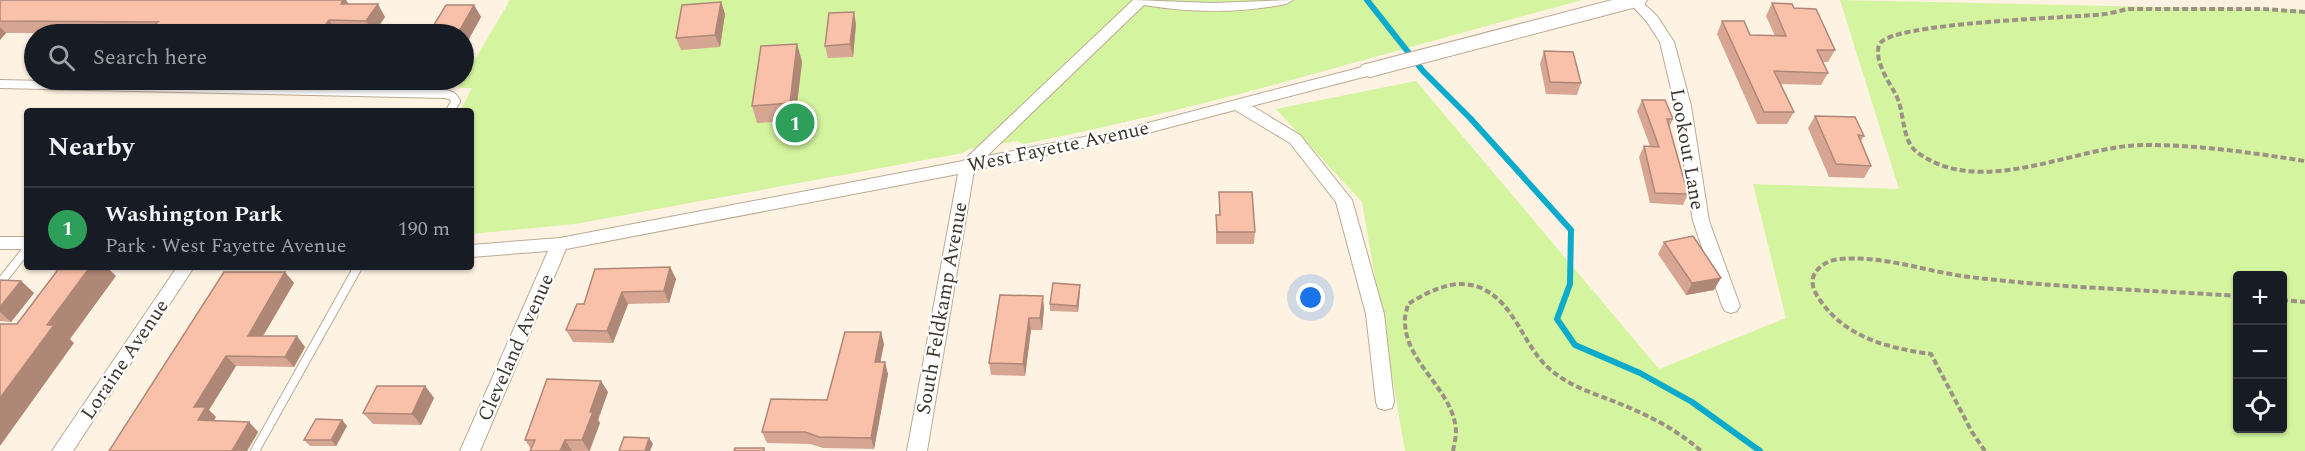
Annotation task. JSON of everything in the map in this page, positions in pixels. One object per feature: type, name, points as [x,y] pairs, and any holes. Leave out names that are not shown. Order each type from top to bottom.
[{"type":"street","points":[[967,166],[1141,0],[1170,5],[1227,9],[1286,0]]},
{"type":"street","name":"West Fayette Avenue","points":[[474,251],[560,244],[1125,134],[1635,1]]},
{"type":"street","name":"Lookout Lane","points":[[1635,1],[1652,19],[1667,42],[1683,106],[1701,221],[1731,306]]},
{"type":"street","points":[[1238,105],[1295,139],[1344,200],[1375,314],[1385,402]]},
{"type":"street","name":"South Feldkamp Avenue","points":[[917,451],[967,166]]},
{"type":"street","points":[[0,243],[24,243]]},
{"type":"street","name":"Cleveland Avenue","points":[[470,451],[560,244]]},
{"type":"street","name":"Loraine Avenue","points":[[62,451],[184,270]]},
{"type":"lane","points":[[0,84],[24,85]]},
{"type":"lane","points":[[268,90],[446,94],[452,96],[456,101],[452,108]]},
{"type":"lane","points":[[0,283],[24,253]]},
{"type":"lane","points":[[255,451],[355,270]]},
{"type":"path","points":[[2305,12],[2264,9],[2127,9],[2105,14],[1991,21],[1899,33],[1888,36],[1878,46],[1881,66],[1899,100],[1904,128],[1916,152],[1958,170],[1971,173],[2051,164],[2120,147],[2147,145],[2262,154],[2305,161]]},
{"type":"path","points":[[1985,451],[1972,432],[1931,354],[1880,344],[1842,327],[1825,311],[1814,291],[1813,278],[1820,266],[1835,259],[1856,258],[1968,277],[2233,296]]},
{"type":"path","points":[[1453,451],[1458,440],[1456,423],[1448,406],[1426,373],[1409,338],[1404,323],[1404,313],[1408,304],[1423,294],[1443,287],[1466,285],[1482,288],[1498,299],[1507,309],[1528,346],[1551,371],[1588,391],[1650,417],[1689,440],[1701,451]]},
{"type":"path","points":[[2287,300],[2305,302]]},
{"type":"green space","points":[[510,0],[1583,0],[1164,113],[1023,144],[1017,141],[969,149],[963,153],[575,224],[474,234],[474,108],[462,108],[471,90],[474,90],[474,61]]},
{"type":"green space","points":[[1840,0],[2305,10],[2305,451],[1405,451],[1362,202],[1276,109],[1416,81],[1659,369],[1786,318],[1753,184],[1899,189]]},
{"type":"building","points":[[0,0],[343,0],[341,4],[378,4],[366,21],[329,20],[326,24],[0,21]]},
{"type":"building","points":[[721,2],[715,35],[676,38],[682,5]]},
{"type":"building","points":[[1772,3],[1792,4],[1794,8],[1816,9],[1835,50],[1817,50],[1828,73],[1774,71],[1794,112],[1764,112],[1722,21],[1744,21],[1750,35],[1786,36]]},
{"type":"building","points":[[446,5],[474,5],[463,24],[434,24]]},
{"type":"building","points":[[854,12],[850,44],[825,46],[829,13]]},
{"type":"building","points":[[797,44],[790,103],[752,106],[761,46]]},
{"type":"building","points":[[1544,51],[1573,52],[1581,83],[1550,82]]},
{"type":"building","points":[[1642,100],[1665,100],[1673,119],[1667,119],[1688,194],[1655,193],[1644,146],[1659,147]]},
{"type":"building","points":[[1815,116],[1855,117],[1864,136],[1858,135],[1871,166],[1836,164]]},
{"type":"building","points":[[1219,192],[1252,192],[1255,232],[1217,232],[1216,215],[1220,215]]},
{"type":"building","points":[[1693,236],[1721,278],[1692,283],[1664,242]]},
{"type":"building","points":[[670,267],[664,291],[622,292],[607,331],[566,330],[577,304],[584,304],[595,269]]},
{"type":"building","points":[[58,270],[88,270],[47,325],[54,325],[0,398],[0,324],[17,324]]},
{"type":"building","points":[[224,272],[285,272],[248,336],[297,336],[285,357],[226,356],[194,407],[206,407],[198,420],[249,422],[232,451],[109,451]]},
{"type":"building","points":[[0,280],[21,281],[0,307]]},
{"type":"building","points":[[1053,283],[1080,285],[1077,306],[1050,304]]},
{"type":"building","points":[[1000,295],[1043,296],[1040,318],[1029,318],[1023,364],[989,363]]},
{"type":"building","points":[[845,332],[881,332],[875,362],[885,362],[871,438],[819,437],[805,432],[762,432],[771,399],[827,400]]},
{"type":"building","points":[[547,379],[601,381],[590,412],[593,412],[582,440],[565,440],[560,451],[530,451],[535,440],[525,440]]},
{"type":"building","points":[[377,386],[425,386],[412,414],[363,413]]},
{"type":"building","points":[[316,419],[342,420],[331,440],[304,440]]},
{"type":"building","points":[[624,437],[649,438],[645,451],[619,451]]},
{"type":"building","points":[[735,448],[764,448],[764,451],[734,451]]},
{"type":"waterway","points":[[1367,0],[1423,71],[1470,118],[1571,230],[1570,284],[1557,319],[1575,345],[1640,373],[1692,402],[1760,451]]},
{"type":"place","name":"Washington Park","points":[[795,123]]}]
